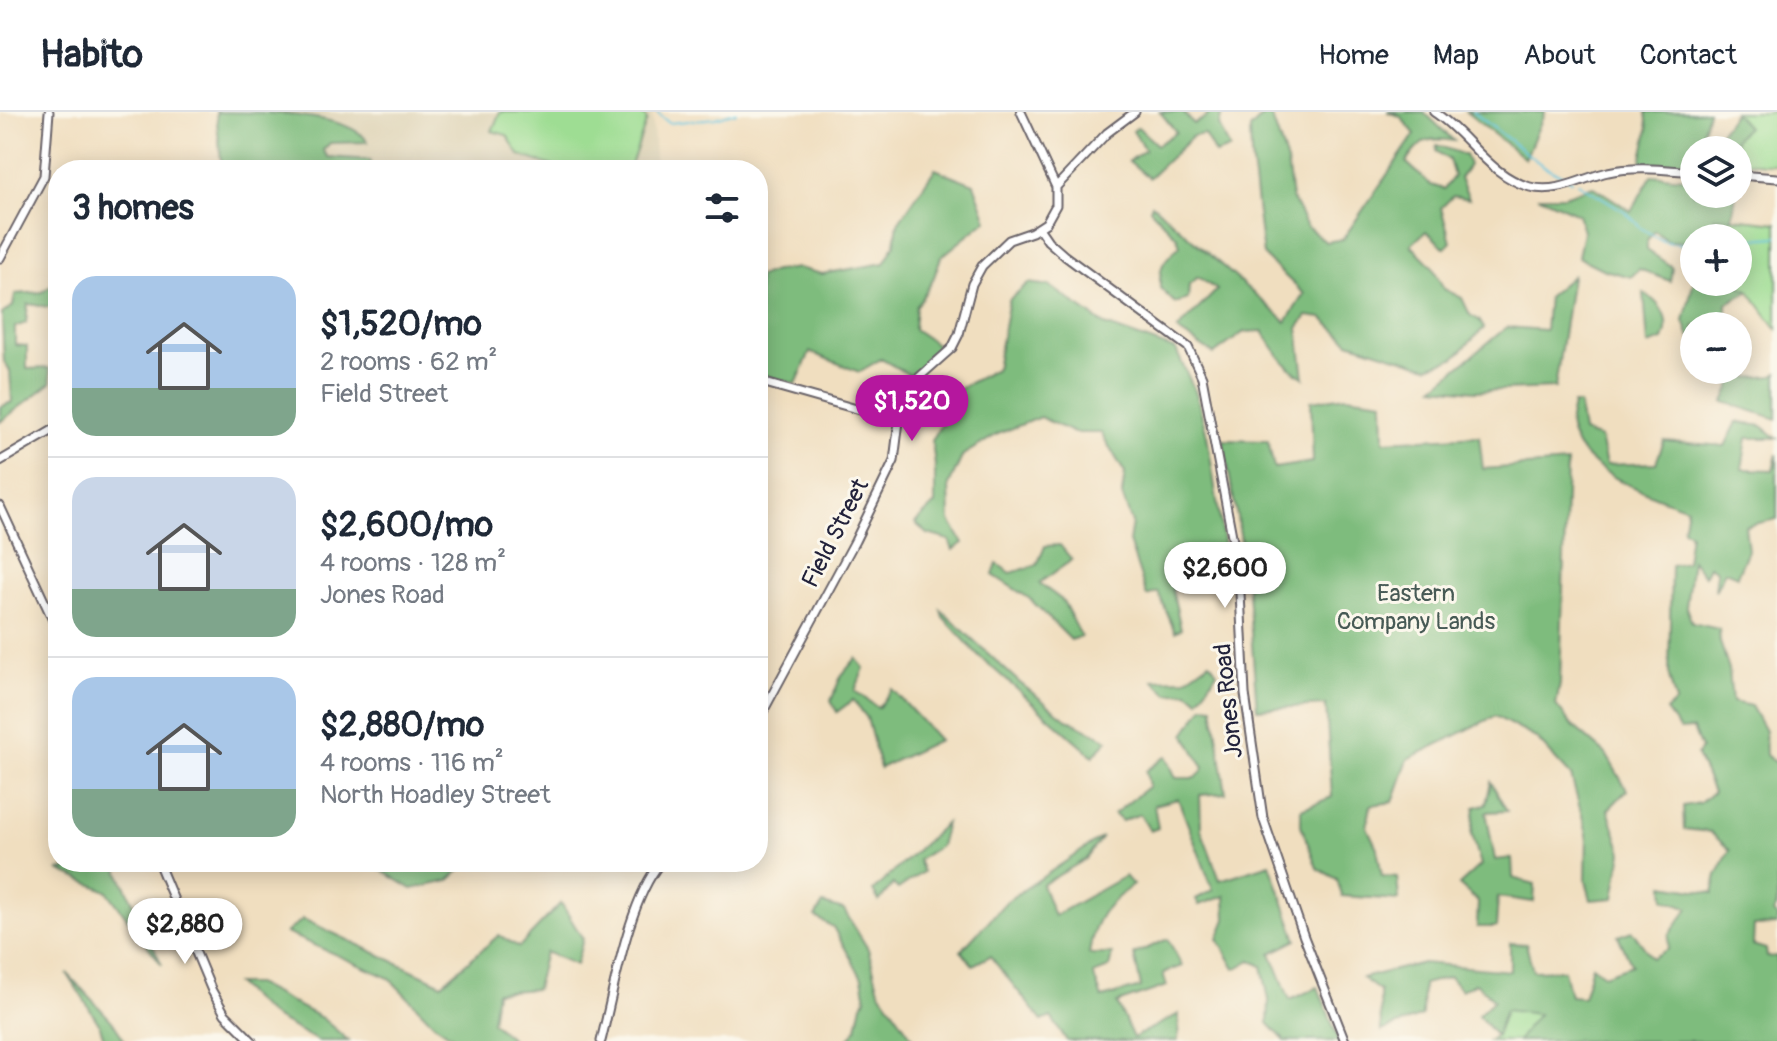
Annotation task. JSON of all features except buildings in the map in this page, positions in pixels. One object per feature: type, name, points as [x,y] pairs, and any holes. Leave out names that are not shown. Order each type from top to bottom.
[{"type":"street","points":[[0,258],[44,176],[49,112]]},
{"type":"street","points":[[1021,112],[1056,187],[1053,211],[1039,228]]},
{"type":"street","points":[[1056,187],[1107,133],[1135,112]]},
{"type":"street","points":[[1434,112],[1498,169],[1529,186],[1546,188],[1571,185],[1608,172],[1641,168],[1680,171]]},
{"type":"street","points":[[1752,176],[1777,178]]},
{"type":"street","name":"Field Street","points":[[768,702],[855,541],[894,461],[899,421],[916,380],[952,348],[959,334],[972,284],[982,266],[1009,240],[1039,228]]},
{"type":"street","name":"Jones Road","points":[[1039,228],[1048,241],[1074,263],[1188,347],[1202,377],[1239,573],[1245,694],[1263,818],[1304,937],[1345,1041]]},
{"type":"street","points":[[768,384],[899,421]]},
{"type":"street","points":[[0,461],[48,433]]},
{"type":"street","points":[[0,506],[48,609]]},
{"type":"street","points":[[162,872],[212,991],[225,1014],[252,1041]]},
{"type":"street","points":[[601,1041],[635,913],[653,872]]},
{"type":"shaded area","points":[[216,112],[652,112],[655,160],[221,160]]},
{"type":"green space","points":[[216,112],[300,116],[342,125],[358,132],[368,142],[330,143],[323,150],[328,157],[370,160],[221,160]]},
{"type":"green space","points":[[500,112],[641,112],[647,120],[633,160],[534,160],[519,155],[507,135],[492,131]]},
{"type":"green space","points":[[1160,112],[1183,112],[1194,124],[1207,117],[1208,112],[1222,112],[1219,126],[1230,149],[1215,154],[1204,134],[1193,136],[1149,178],[1129,161],[1145,150],[1133,131],[1138,127],[1157,145],[1176,132]]},
{"type":"green space","points":[[1387,112],[1424,112],[1454,141],[1426,141],[1406,162],[1431,185],[1444,189],[1454,176],[1449,160],[1436,151],[1437,145],[1465,155],[1469,165],[1460,178],[1469,199],[1453,196],[1441,208],[1451,242],[1445,248],[1426,231],[1411,245],[1432,266],[1444,289],[1462,298],[1470,315],[1479,320],[1484,328],[1454,358],[1428,367],[1349,342],[1322,318],[1307,316],[1298,328],[1304,378],[1280,357],[1263,331],[1244,332],[1214,354],[1177,330],[1217,290],[1198,277],[1189,285],[1188,299],[1175,303],[1160,288],[1163,264],[1180,246],[1177,237],[1150,209],[1152,204],[1286,322],[1304,294],[1263,255],[1250,129],[1265,114],[1272,118],[1287,162],[1292,198],[1307,227],[1326,242],[1343,239],[1415,134],[1400,116]]},
{"type":"green space","points":[[1466,112],[1545,112],[1525,159]]},
{"type":"green space","points":[[1646,112],[1708,112],[1701,136],[1680,136],[1680,162],[1677,165],[1641,163],[1648,130]]},
{"type":"green space","points":[[1734,112],[1777,112],[1777,123],[1773,126],[1777,130],[1777,165],[1752,163],[1752,136],[1738,136],[1746,127]]},
{"type":"green space","points":[[1734,113],[1747,127],[1738,136],[1717,136]]},
{"type":"green space","points":[[935,169],[974,184],[987,220],[941,257],[933,280],[916,307],[914,329],[942,348],[911,376],[881,359],[859,372],[810,352],[796,384],[768,376],[768,273],[798,268],[822,274],[884,263],[895,244],[898,223]]},
{"type":"green space","points":[[1652,175],[1680,178],[1680,208],[1734,208],[1732,218],[1714,217],[1712,224],[1680,224],[1680,242],[1668,241],[1655,231],[1647,240],[1647,250],[1672,267],[1670,281],[1639,269],[1631,277],[1604,270],[1578,257],[1583,232],[1578,214],[1538,196],[1564,196],[1593,186],[1631,211]]},
{"type":"green space","points":[[1714,216],[1777,223],[1777,329],[1752,295],[1752,224],[1711,224]]},
{"type":"green space","points":[[1572,276],[1555,388],[1475,391],[1434,387],[1507,327],[1545,330],[1548,296]]},
{"type":"green space","points":[[1028,283],[1050,286],[1105,325],[1176,350],[1196,393],[1207,435],[1229,579],[1172,589],[1181,629],[1175,632],[1158,592],[1147,596],[1129,542],[1132,523],[1122,495],[1125,473],[1101,433],[1074,433],[1040,417],[998,434],[963,455],[949,485],[950,521],[963,543],[953,550],[949,540],[928,534],[915,523],[935,504],[932,441],[960,388],[996,369],[1009,300]]},
{"type":"green space","points":[[48,288],[48,307],[28,304],[26,323],[15,327],[15,345],[27,346],[27,369],[48,368],[48,385],[0,422],[0,407],[12,402],[10,371],[4,362],[2,314],[13,306],[15,294],[42,292]]},
{"type":"green space","points":[[1644,293],[1656,302],[1666,320],[1663,340],[1648,345]]},
{"type":"green space","points":[[1690,296],[1740,296],[1727,303],[1727,312],[1686,312]]},
{"type":"green space","points":[[1777,373],[1777,419],[1724,402],[1732,384],[1752,384],[1752,378]]},
{"type":"green space","name":"Eastern Company Lands","points":[[1346,396],[1383,401],[1384,441],[1479,436],[1483,469],[1567,463],[1560,684],[1556,705],[1571,724],[1606,754],[1627,790],[1608,810],[1622,852],[1614,898],[1591,900],[1586,880],[1587,834],[1571,776],[1536,738],[1495,716],[1408,759],[1393,802],[1371,805],[1367,827],[1377,848],[1382,876],[1397,877],[1399,900],[1342,896],[1337,879],[1317,868],[1301,825],[1301,809],[1332,797],[1326,705],[1257,709],[1246,567],[1223,440],[1268,441],[1274,468],[1313,462],[1311,401]]},
{"type":"green space","points":[[1573,404],[1579,404],[1583,432],[1600,438],[1606,465],[1656,463],[1664,441],[1725,446],[1737,422],[1762,426],[1777,438],[1747,438],[1742,469],[1773,470],[1777,454],[1777,519],[1745,526],[1748,550],[1737,576],[1725,571],[1715,591],[1717,571],[1709,566],[1704,576],[1692,560],[1686,607],[1692,623],[1719,629],[1729,669],[1732,702],[1751,706],[1765,731],[1766,755],[1777,764],[1777,906],[1773,913],[1777,916],[1777,925],[1754,926],[1753,945],[1766,949],[1767,957],[1777,956],[1777,1041],[1517,1041],[1538,1014],[1505,1010],[1496,1036],[1478,1015],[1494,1000],[1476,983],[1461,990],[1450,977],[1423,984],[1422,1016],[1381,1031],[1380,991],[1362,978],[1423,963],[1510,971],[1510,943],[1526,944],[1533,971],[1564,970],[1570,996],[1583,997],[1592,966],[1604,975],[1632,965],[1618,936],[1632,931],[1652,958],[1668,949],[1669,935],[1689,908],[1665,899],[1664,885],[1713,893],[1717,875],[1730,850],[1710,832],[1684,829],[1683,806],[1700,803],[1713,792],[1697,755],[1701,749],[1693,729],[1680,730],[1666,711],[1676,702],[1669,677],[1671,565],[1686,562],[1690,533],[1683,529],[1687,508],[1619,480],[1587,458],[1576,444],[1570,429]]},
{"type":"green space","points":[[1060,545],[1072,560],[1039,583],[1063,601],[1081,636],[1071,640],[1030,599],[993,575],[997,564],[1011,573],[1037,565],[1045,546]]},
{"type":"green space","points":[[941,610],[1020,683],[1065,718],[1108,740],[1093,756],[979,656],[943,617]]},
{"type":"green space","points":[[856,658],[864,668],[855,691],[878,708],[892,689],[939,740],[880,768],[867,718],[853,700],[837,712],[831,701],[841,676]]},
{"type":"green space","points":[[1210,662],[1217,672],[1199,700],[1188,692],[1168,694],[1153,680],[1186,679]]},
{"type":"green space","points":[[1204,706],[1213,707],[1226,793],[1200,795],[1201,829],[1220,880],[1270,864],[1297,940],[1271,953],[1290,1000],[1318,987],[1339,1041],[1285,1041],[1268,1023],[1269,1000],[1262,966],[1251,960],[1235,969],[1218,939],[1226,919],[1225,896],[1199,905],[1196,899],[1213,890],[1178,799],[1154,805],[1158,828],[1150,831],[1140,814],[1122,821],[1114,814],[1149,786],[1146,771],[1166,756],[1176,778],[1196,778],[1204,768],[1185,734]]},
{"type":"green space","points":[[1491,782],[1507,811],[1486,812],[1495,860],[1512,858],[1513,878],[1535,884],[1534,902],[1498,897],[1496,927],[1477,927],[1478,902],[1459,885],[1481,865],[1472,834],[1475,807],[1486,804]]},
{"type":"green space","points":[[946,823],[940,846],[918,860],[923,872],[898,889],[893,884],[879,901],[873,891]]},
{"type":"green space","points":[[1102,837],[1086,859],[1042,885],[1054,916],[1125,876],[1133,885],[1108,906],[1098,921],[1089,954],[1112,954],[1109,968],[1093,974],[1102,998],[1141,987],[1134,954],[1168,939],[1182,966],[1163,973],[1167,986],[1117,1003],[1133,1038],[1179,1014],[1178,1041],[1067,1041],[1051,1017],[1042,1021],[990,956],[973,965],[961,951],[1007,901]]},
{"type":"green space","points":[[63,872],[119,872],[162,965],[107,891]]},
{"type":"green space","points":[[384,872],[458,872],[448,881],[412,889]]},
{"type":"green space","points":[[561,903],[583,939],[576,965],[545,952],[536,989],[496,992],[492,1022],[514,1041],[459,1041],[433,1023],[389,978],[286,933],[303,919],[442,984],[499,935],[519,947]]},
{"type":"green space","points":[[823,904],[844,910],[868,949],[879,990],[912,1037],[911,1041],[847,1041],[857,1028],[866,999],[862,978],[833,927],[815,917]]},
{"type":"green space","points":[[67,973],[112,1021],[125,1041],[105,1041],[99,1024]]},
{"type":"green space","points":[[236,984],[256,984],[322,1018],[349,1041],[318,1041],[270,1015]]},
{"type":"green space","points":[[1542,995],[1540,1041],[1489,1041],[1496,1035],[1505,1010]]},
{"type":"waterway","points":[[656,112],[669,123],[716,118],[736,112]]},
{"type":"waterway","points":[[1473,112],[1542,165],[1572,181]]},
{"type":"waterway","points":[[1578,183],[1626,212],[1641,228],[1665,242],[1680,244]]},
{"type":"waterway","points":[[1752,239],[1777,237]]}]
